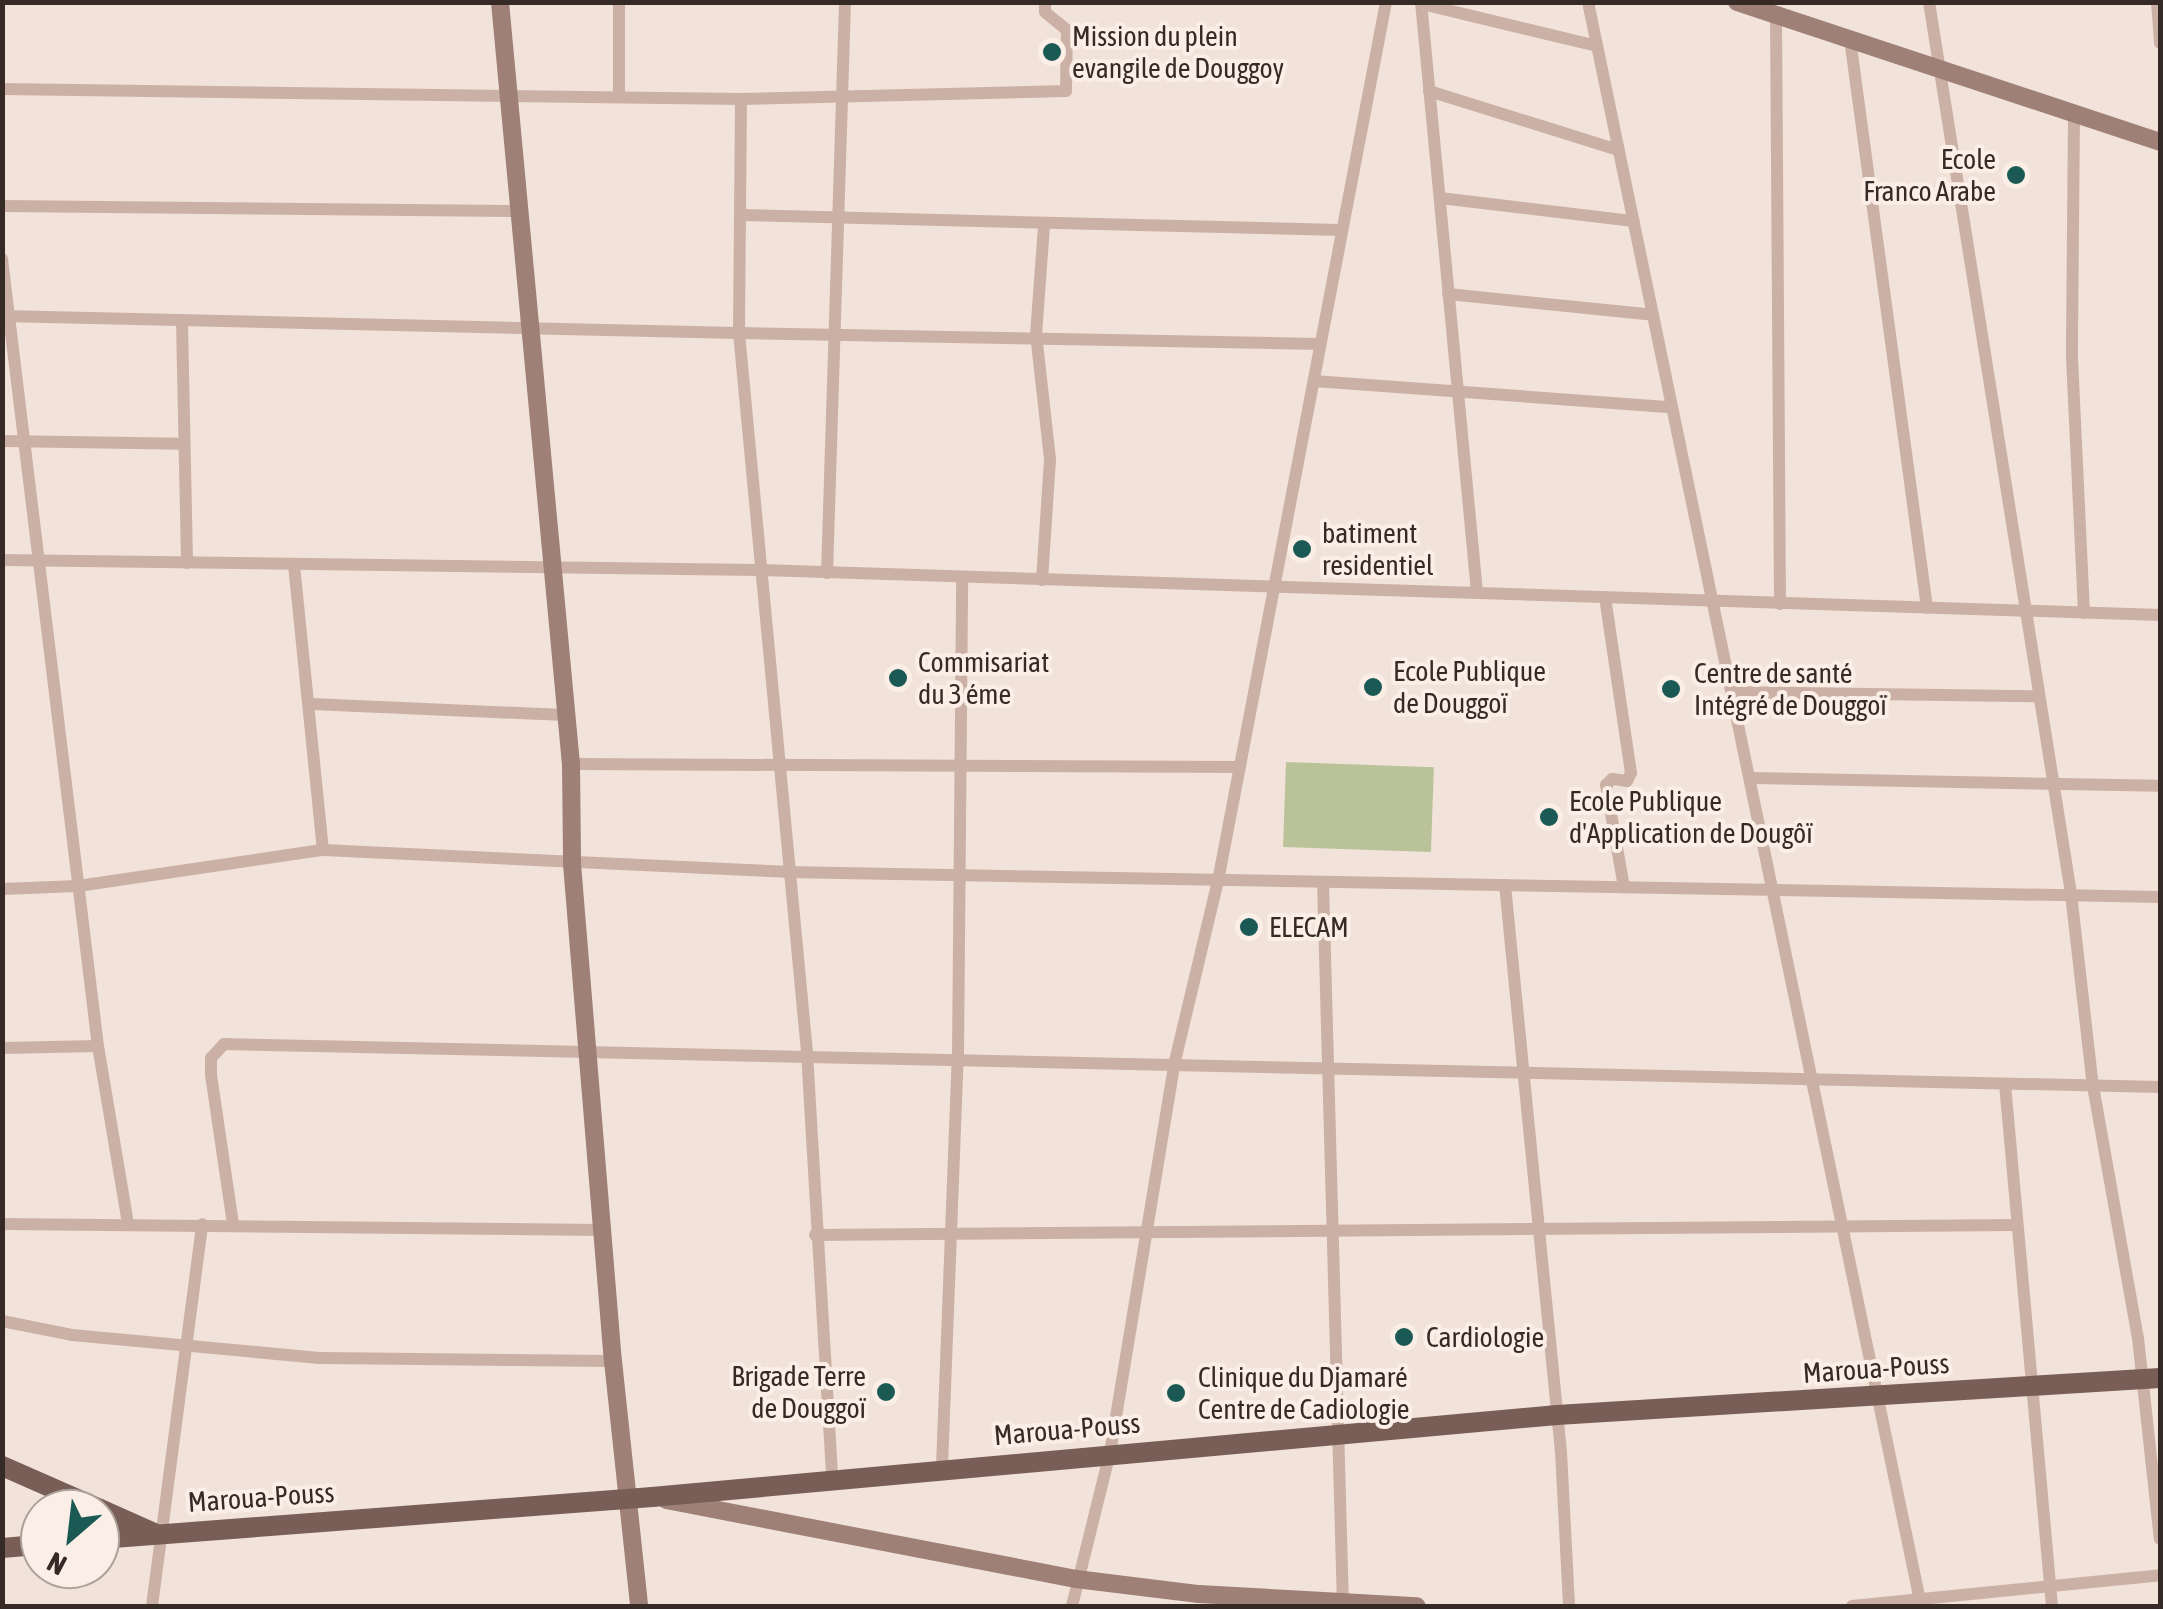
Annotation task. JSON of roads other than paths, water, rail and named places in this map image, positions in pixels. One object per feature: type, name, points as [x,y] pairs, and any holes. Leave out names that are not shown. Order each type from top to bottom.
[{"type":"main road","name":"Maroua-Pouss","points":[[120,1537],[652,1498],[832,1476],[1557,1415],[2151,1379]]},
{"type":"main road","points":[[2,1466],[54,1489]]},
{"type":"main road","points":[[120,1517],[161,1533]]},
{"type":"street","points":[[500,2],[549,571],[571,764],[572,864],[612,1361],[639,1606]]},
{"type":"street","points":[[619,2],[619,94]]},
{"type":"street","points":[[827,573],[838,334],[837,218],[845,2]]},
{"type":"street","points":[[2,89],[508,91],[741,98],[1066,91],[1066,30],[1045,12],[1045,2]]},
{"type":"street","points":[[1072,1606],[1110,1453],[1175,1060],[1218,881],[1386,2]]},
{"type":"street","points":[[1588,2],[1670,407],[1716,602],[1806,1077],[1920,1601]]},
{"type":"street","points":[[1737,2],[2160,142]]},
{"type":"street","points":[[1928,2],[2036,696],[2071,894],[2092,1086],[2151,1379],[2160,1540]]},
{"type":"street","points":[[2157,2],[2160,43]]},
{"type":"street","points":[[1477,592],[1454,392],[1422,3],[1597,46]]},
{"type":"street","points":[[1776,14],[1780,604]]},
{"type":"street","points":[[1850,39],[1927,608]]},
{"type":"street","points":[[1429,92],[1619,150]]},
{"type":"street","points":[[741,98],[739,333],[786,872],[808,1053],[815,1236],[832,1476]]},
{"type":"street","points":[[2074,113],[2072,358],[2084,613]]},
{"type":"street","points":[[1440,198],[1634,221]]},
{"type":"street","points":[[2,206],[518,211]]},
{"type":"street","points":[[740,215],[1044,226],[1341,230]]},
{"type":"street","points":[[1042,580],[1050,458],[1036,335],[1044,226]]},
{"type":"street","points":[[2,258],[6,316],[98,1046],[128,1224]]},
{"type":"street","points":[[1448,294],[1653,315]]},
{"type":"street","points":[[6,316],[1320,344]]},
{"type":"street","points":[[182,322],[186,563]]},
{"type":"street","points":[[1314,381],[1670,407]]},
{"type":"street","points":[[2,442],[183,444]]},
{"type":"street","points":[[2,560],[549,571],[760,570],[2160,615]]},
{"type":"street","points":[[294,564],[312,704],[322,850]]},
{"type":"street","points":[[942,1467],[958,1056],[962,578]]},
{"type":"street","points":[[1605,597],[1631,773],[1628,782],[1612,778],[1606,785],[1624,887]]},
{"type":"street","points":[[1732,692],[2036,696]]},
{"type":"street","points":[[312,704],[566,715]]},
{"type":"street","points":[[571,764],[1240,767]]},
{"type":"street","points":[[1750,778],[2160,786]]},
{"type":"street","points":[[2,889],[78,886],[322,850],[786,872],[959,871],[1218,881],[2160,897]]},
{"type":"street","points":[[1323,882],[1325,1064],[1343,1604]]},
{"type":"street","points":[[1505,885],[1557,1415],[1569,1606]]},
{"type":"street","points":[[233,1224],[211,1075],[211,1058],[224,1044],[1175,1060],[2160,1087]]},
{"type":"street","points":[[2,1048],[98,1046]]},
{"type":"street","points":[[2005,1084],[2016,1225],[2037,1386],[2052,1606]]},
{"type":"street","points":[[2,1224],[602,1230]]},
{"type":"street","points":[[152,1606],[202,1224]]},
{"type":"street","points":[[815,1236],[2016,1225]]},
{"type":"street","points":[[2,1321],[72,1335],[322,1358],[612,1361]]},
{"type":"street","points":[[652,1498],[1076,1580],[1343,1604],[1417,1606]]},
{"type":"street","points":[[1852,1606],[2160,1575]]},
{"type":"place","name":"Mission du plein evangile de Douggoy","points":[[1052,52]]},
{"type":"place","name":"Ecole Franco Arabe","points":[[2016,175]]},
{"type":"place","name":"batiment residentiel","points":[[1302,549]]},
{"type":"place","name":"Commisariat du 3 éme","points":[[898,678]]},
{"type":"place","name":"Ecole Publique de Douggoï","points":[[1373,687]]},
{"type":"place","name":"Centre de santé Intégré de Douggoï","points":[[1671,689]]},
{"type":"place","name":"Ecole Publique d'Application de Dougôï","points":[[1549,817]]},
{"type":"place","name":"ELECAM","points":[[1249,927]]},
{"type":"place","name":"Cardiologie","points":[[1404,1337]]},
{"type":"place","name":"Brigade Terre de Douggoï","points":[[886,1392]]},
{"type":"place","name":"Clinique du Djamaré Centre de Cadiologie","points":[[1176,1393]]}]
